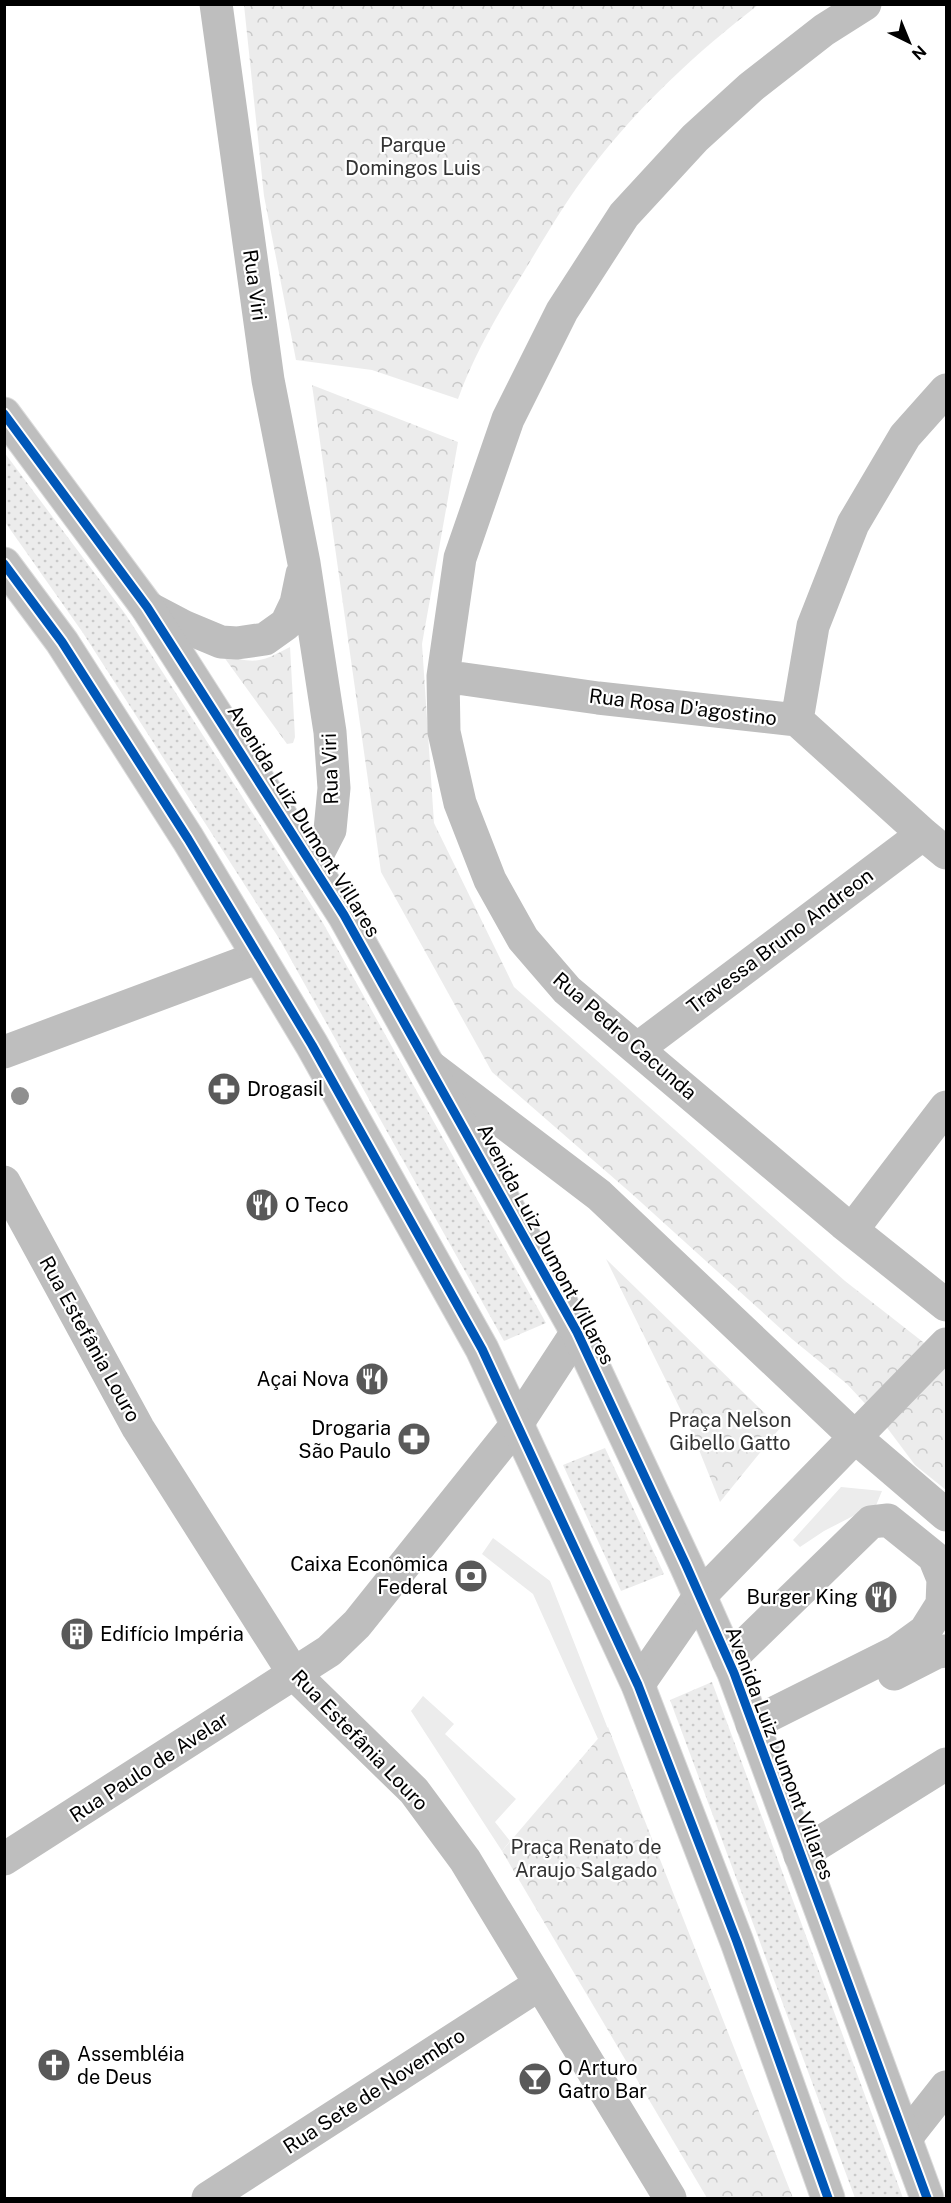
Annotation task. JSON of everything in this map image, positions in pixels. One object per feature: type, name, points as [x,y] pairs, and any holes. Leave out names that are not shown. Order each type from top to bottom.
[{"type":"street","name":"Rua Viri","points":[[216,4],[268,380],[304,563],[330,732],[334,788],[330,830],[312,865]]},
{"type":"street","name":"Rua Pedro Cacunda","points":[[865,4],[824,30],[751,87],[695,138],[624,214],[562,312],[508,419],[460,558],[442,676],[444,732],[460,803],[490,880],[522,939],[567,990],[852,1230],[944,1298]]},
{"type":"street","points":[[797,720],[813,626],[853,524],[905,436],[946,390]]},
{"type":"street","name":"Avenida Luiz Dumont Villares","points":[[4,414],[147,607],[344,915],[577,1332],[728,1661],[927,2199]]},
{"type":"street","name":"Rua Viri","points":[[147,607],[185,627],[221,642],[237,643],[266,639],[286,624],[296,603],[304,563]]},
{"type":"street","points":[[4,564],[62,642],[188,839],[312,1045],[482,1349],[638,1685],[737,1942],[828,2199]]},
{"type":"street","name":"Rua Rosa D'agostino","points":[[442,676],[598,698],[797,720],[934,844]]},
{"type":"street","name":"Travessa Bruno Andreon","points":[[637,1049],[934,844]]},
{"type":"street","points":[[4,1052],[259,957]]},
{"type":"street","points":[[428,1065],[599,1195],[856,1438],[946,1515]]},
{"type":"street","points":[[852,1230],[946,1107]]},
{"type":"street","name":"Rua Estefânia Louro","points":[[4,1182],[138,1428],[294,1674],[414,1791],[465,1860],[670,2199]]},
{"type":"street","name":"Rua Paulo de Avelar","points":[[4,1859],[329,1652],[357,1624],[517,1424],[577,1332]]},
{"type":"street","points":[[638,1685],[699,1597],[946,1344]]},
{"type":"street","points":[[728,1661],[871,1522],[888,1520],[934,1557],[943,1579],[942,1604],[926,1631],[896,1652],[756,1735]]},
{"type":"street","points":[[756,1735],[937,1652],[946,1651]]},
{"type":"street","points":[[800,1855],[946,1764]]},
{"type":"street","name":"Rua Sete de Novembro","points":[[208,2199],[540,1984]]},
{"type":"street","points":[[905,2139],[946,2087]]},
{"type":"green space","name":"Parque Domingos Luis","points":[[244,4],[758,5],[713,42],[649,101],[592,167],[557,217],[497,317],[472,365],[458,399],[372,370],[296,360],[264,196]]},
{"type":"green space","points":[[312,385],[458,442],[422,644],[434,823],[514,987],[845,1281],[946,1360],[946,1490],[915,1465],[885,1425],[847,1384],[792,1339],[632,1194],[492,1072],[381,872]]},
{"type":"green space","points":[[4,452],[126,615],[323,923],[546,1323],[504,1341],[280,940],[83,633],[5,522]]},
{"type":"green space","points":[[290,647],[295,737],[293,743],[287,744],[221,653],[249,661],[264,659]]},
{"type":"green space","name":"Praça Nelson Gibello Gatto","points":[[606,1259],[780,1428],[720,1502],[693,1435]]},
{"type":"green space","points":[[605,1448],[664,1574],[621,1591],[563,1465]]},
{"type":"green space","points":[[841,1487],[882,1491],[872,1515],[855,1515],[800,1547],[793,1540]]},
{"type":"green space","points":[[493,1538],[550,1581],[608,1729],[598,1739],[533,1594],[482,1554]]},
{"type":"green space","points":[[712,1682],[903,2198],[855,2198],[670,1700]]},
{"type":"green space","points":[[423,1696],[454,1724],[445,1734],[516,1799],[495,1822],[510,1841],[502,1851],[411,1711]]},
{"type":"green space","name":"Praça Renato de Araujo Salgado","points":[[608,1727],[793,2198],[707,2198],[502,1851]]},
{"type":"cycle path","points":[[4,414],[147,607],[344,915],[577,1332],[734,1673],[927,2198]]},
{"type":"cycle path","points":[[4,564],[62,642],[188,839],[312,1045],[482,1349],[638,1685],[737,1942],[828,2198]]},
{"type":"place","name":"Drogasil","points":[[224,1089]]},
{"type":"place","name":"O Teco","points":[[262,1205]]},
{"type":"place","name":"Açai Nova","points":[[372,1379]]},
{"type":"place","name":"Drogaria São Paulo","points":[[414,1439]]},
{"type":"place","name":"Caixa Econômica Federal","points":[[471,1576]]},
{"type":"place","name":"Burger King","points":[[881,1597]]},
{"type":"place","name":"Edifício Impéria","points":[[77,1634]]},
{"type":"place","name":"Assembléia de Deus","points":[[54,2065]]},
{"type":"place","name":"O Arturo Gatro Bar","points":[[535,2079]]}]
